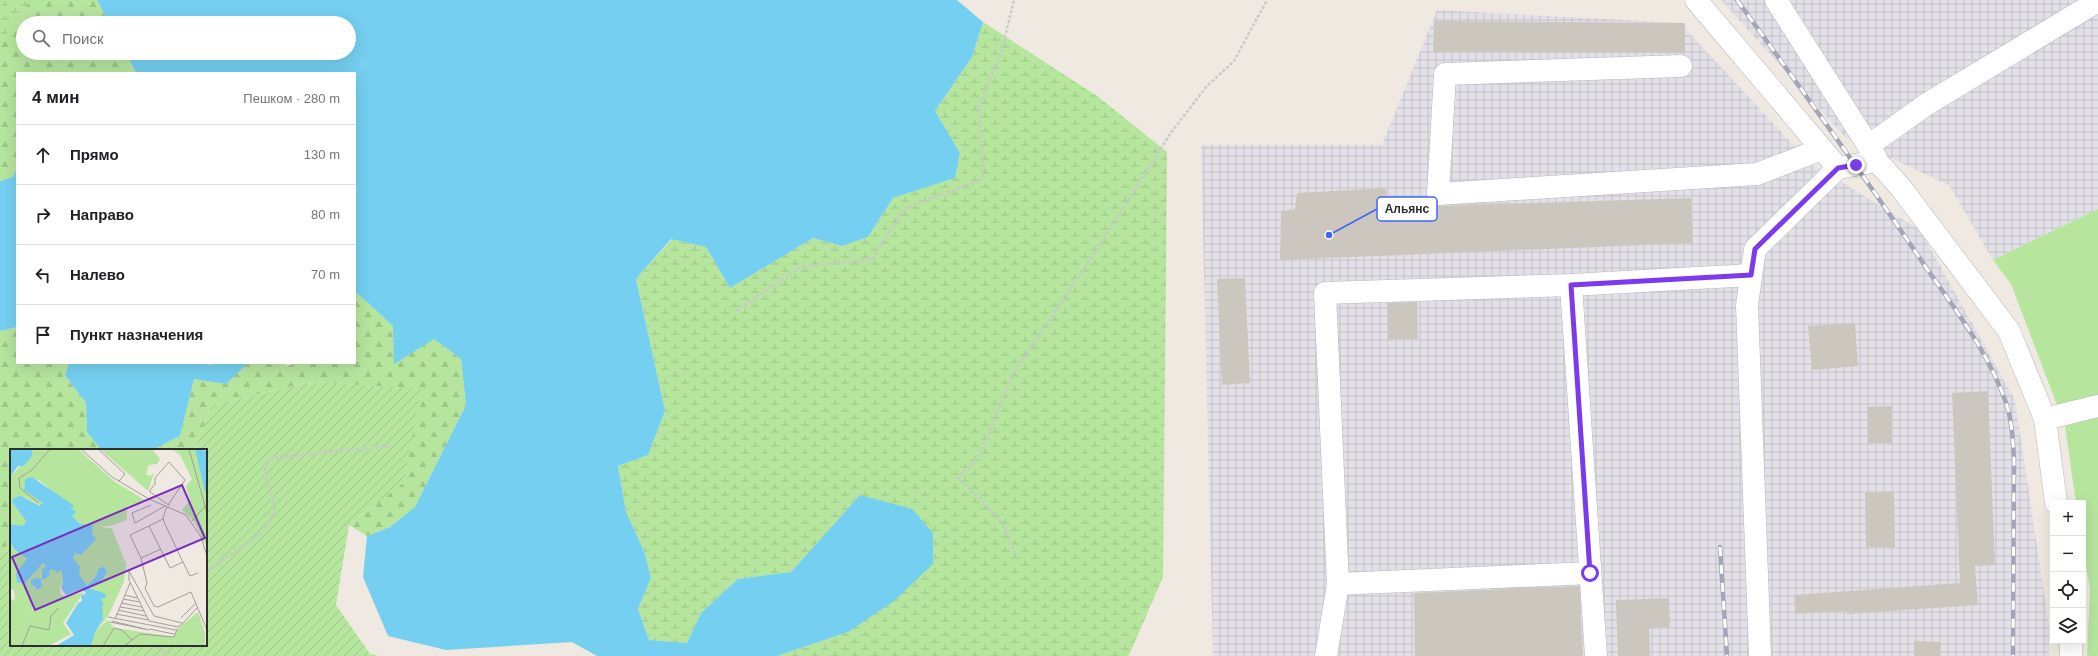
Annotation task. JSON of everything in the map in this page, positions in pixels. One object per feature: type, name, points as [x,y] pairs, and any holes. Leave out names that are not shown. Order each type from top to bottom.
[{"type":"lane","points":[[1696,0],[1838,168]]},
{"type":"lane","points":[[1776,0],[1873,154],[1901,188],[2009,330],[2045,419],[2056,500]]},
{"type":"lane","points":[[1760,656],[1747,305],[1755,249],[1838,168],[1873,154],[1928,104],[2098,1]]},
{"type":"lane","points":[[1682,66],[1445,74],[1438,194],[1757,174],[1822,149]]},
{"type":"lane","points":[[1326,656],[1338,584],[1325,293],[1571,285],[1751,275]]},
{"type":"lane","points":[[1571,285],[1596,656]]},
{"type":"lane","points":[[2045,419],[2098,406]]},
{"type":"lane","points":[[1338,584],[1590,573]]},
{"type":"lane","points":[[2071,644],[2071,656]]},
{"type":"path","points":[[736,311],[801,267],[872,259],[904,209],[983,179],[979,107],[1002,49],[1014,0]]},
{"type":"path","points":[[1015,554],[1005,527],[982,501],[958,478],[981,454],[1012,375],[1092,257],[1170,134],[1206,87],[1234,62],[1267,0]]},
{"type":"path","points":[[207,571],[264,531],[274,512],[272,497],[265,474],[265,463],[271,458],[391,446]]},
{"type":"path","points":[[155,646],[171,656]]},
{"type":"shaded area","points":[[1721,0],[2098,0],[2098,209],[1993,260],[1949,185],[1845,137]]},
{"type":"shaded area","points":[[1437,10],[1680,23],[1810,163],[1920,230],[2015,400],[2049,626],[2049,656],[1213,656],[1201,145],[1382,145]]},
{"type":"green space","points":[[0,0],[97,0],[105,16],[16,16],[16,60],[130,60],[136,72],[16,72],[16,171],[13,177],[0,181]]},
{"type":"green space","points":[[0,0],[31,0],[19,16],[16,16],[16,21],[0,43]]},
{"type":"green space","points":[[983,22],[1097,96],[1167,152],[1163,577],[1130,653],[1128,656],[777,656],[848,632],[860,495],[791,572],[738,579],[701,613],[687,643],[649,640],[638,609],[651,578],[644,551],[626,512],[618,466],[648,455],[665,411],[636,279],[672,239],[706,247],[730,288],[813,238],[842,246],[868,237],[893,198],[955,178],[960,153],[935,111],[972,57]]},
{"type":"green space","points":[[2098,209],[2098,656],[2087,656],[2090,590],[2086,564],[2086,500],[2076,500],[2065,426],[2011,284],[1993,260]]},
{"type":"green space","points":[[356,294],[358,294],[393,326],[434,339],[461,359],[466,405],[415,507],[390,527],[367,536],[349,525],[404,482],[420,389],[310,382],[212,405],[194,449],[154,449],[180,436],[194,379],[226,384],[247,364],[285,364],[288,366],[293,364],[356,364]]},
{"type":"green space","points":[[16,327],[16,364],[69,364],[65,375],[86,403],[87,432],[100,449],[10,449],[10,540],[0,557],[0,331]]},
{"type":"green space","points":[[311,382],[421,389],[404,482],[349,525],[336,605],[370,654],[378,656],[0,656],[0,557],[10,540],[10,646],[207,646],[207,449],[194,449],[212,405]]},
{"type":"water","points":[[97,0],[957,0],[983,22],[972,57],[935,111],[960,153],[955,178],[893,198],[868,237],[842,246],[813,238],[730,288],[706,247],[671,239],[636,279],[665,411],[648,455],[618,466],[626,512],[644,551],[651,578],[638,609],[649,640],[687,643],[701,613],[738,579],[791,572],[860,495],[912,509],[933,533],[933,564],[894,601],[848,632],[777,656],[597,656],[572,642],[446,650],[388,636],[363,577],[367,536],[390,527],[415,507],[466,405],[461,359],[434,339],[394,364],[393,326],[358,294],[356,294],[356,72],[136,72],[130,60],[356,60],[356,16],[105,16]]},
{"type":"water","points":[[16,171],[16,327],[0,331],[0,181],[13,177]]},
{"type":"water","points":[[69,364],[247,364],[226,384],[194,379],[180,436],[154,449],[100,449],[87,432],[86,403],[65,375]]},
{"type":"building","points":[[1434,21],[1685,23],[1685,53],[1433,52]]},
{"type":"building","points":[[1386,188],[1387,206],[1439,206],[1691,198],[1693,243],[1280,260],[1281,211],[1295,209],[1297,193]]},
{"type":"building","points":[[1245,278],[1250,383],[1222,385],[1217,279]]},
{"type":"building","points":[[1417,302],[1418,339],[1388,339],[1387,303]]},
{"type":"building","points":[[1855,323],[1858,366],[1812,370],[1808,326]]},
{"type":"building","points":[[1988,391],[1995,565],[1975,566],[1978,605],[1847,614],[1847,611],[1795,614],[1794,595],[1960,583],[1952,393]]},
{"type":"building","points":[[1892,406],[1892,443],[1868,443],[1867,407]]},
{"type":"building","points":[[1894,492],[1895,547],[1866,547],[1865,493]]},
{"type":"building","points":[[1579,586],[1583,656],[1415,656],[1414,593]]},
{"type":"building","points":[[1669,598],[1670,627],[1649,628],[1650,656],[1618,656],[1616,600]]},
{"type":"building","points":[[1914,641],[1940,642],[1940,656],[1914,656]]},
{"type":"railway","points":[[1737,0],[1808,98],[1958,313],[1980,348],[1999,384],[2010,417],[2014,453],[2013,656]]},
{"type":"railway","points":[[1720,547],[1727,656]]},
{"type":"place","name":"Альянс","points":[[1329,235]]},
{"type":"route","points":[[1590,573],[1571,285],[1751,275],[1755,249],[1838,168],[1856,165]]}]
